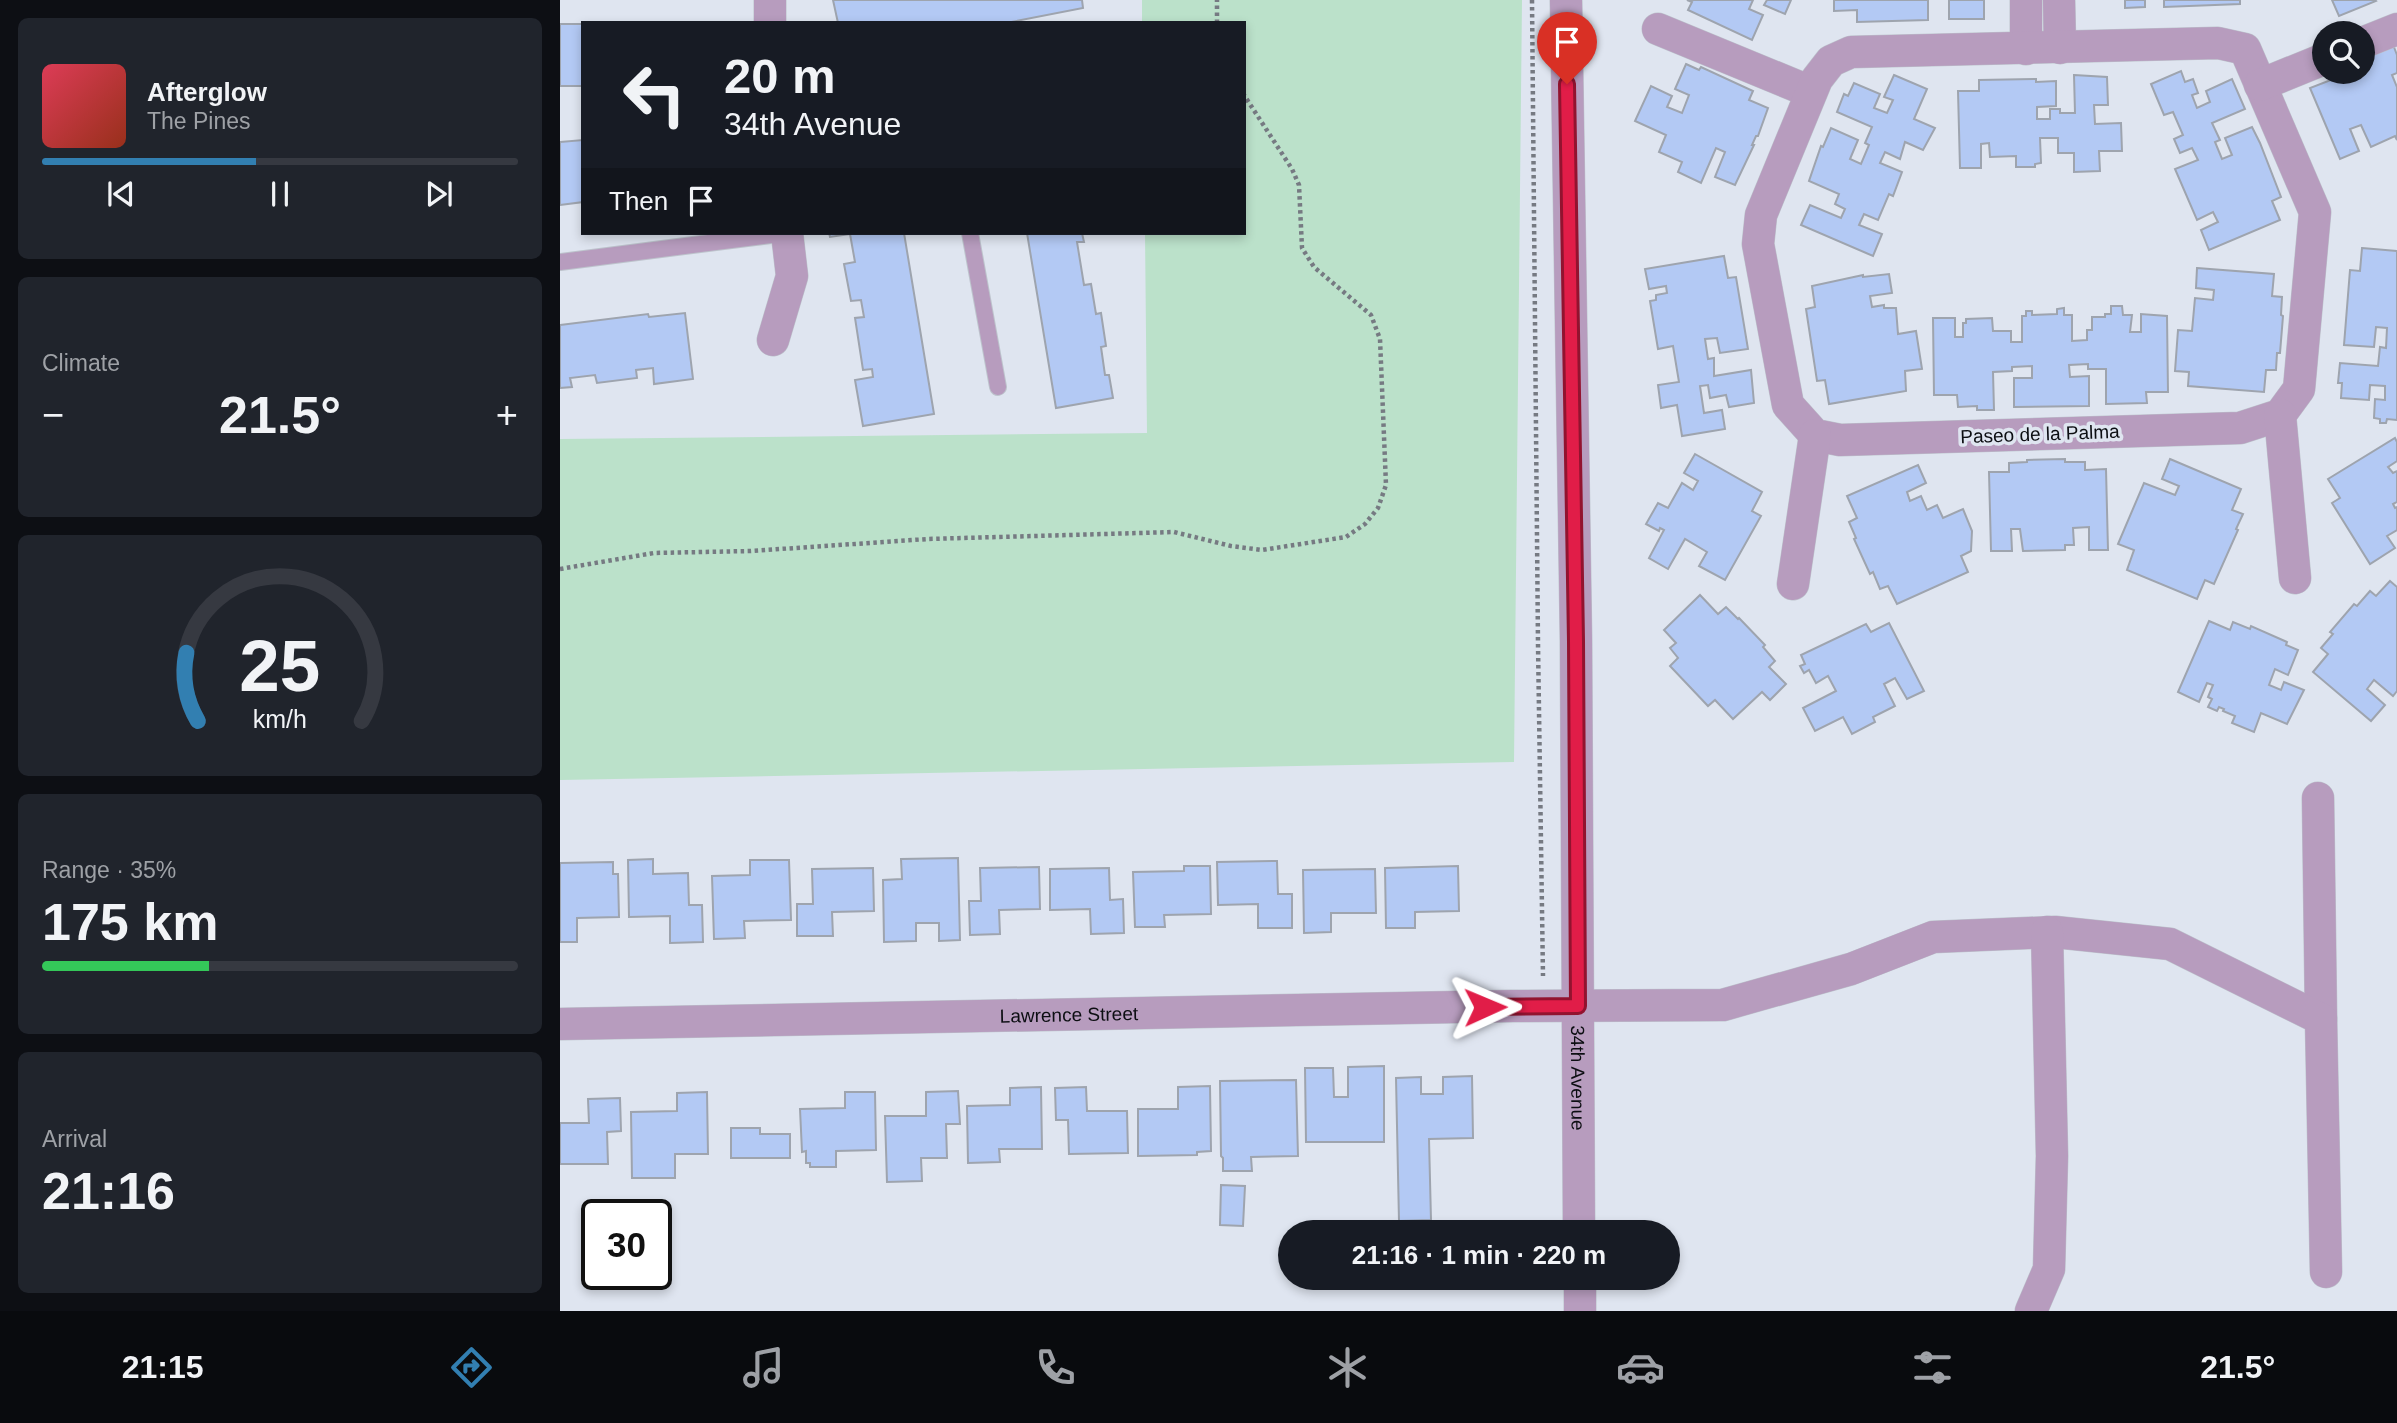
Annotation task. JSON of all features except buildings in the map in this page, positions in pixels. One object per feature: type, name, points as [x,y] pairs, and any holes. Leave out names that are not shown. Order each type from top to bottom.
[{"type":"street","points":[[770,0],[770,21]]},
{"type":"street","name":"34th Avenue","points":[[1566,0],[1576,641],[1579,1220]]},
{"type":"street","points":[[2026,0],[2026,49]]},
{"type":"street","points":[[2059,0],[2060,48]]},
{"type":"street","points":[[1658,29],[1811,92]]},
{"type":"street","points":[[2375,38],[2397,29]]},
{"type":"street","points":[[1793,584],[1815,435],[1788,405],[1758,244],[1761,215],[1816,79],[1830,61],[1851,52],[2218,43],[2245,49],[2315,212],[2299,389],[2280,415],[2295,578]]},
{"type":"street","points":[[2260,85],[2312,64]]},
{"type":"street","points":[[773,340],[792,276],[787,235]]},
{"type":"street","name":"Paseo de la Palma","points":[[1815,435],[1840,440],[2239,428],[2280,415]]},
{"type":"street","points":[[2318,798],[2326,1272]]},
{"type":"street","points":[[2031,1311],[2049,1269],[2052,1156],[2047,932]]},
{"type":"street","name":"Lawrence Street","points":[[560,1024],[1723,1004],[1852,969],[1933,937],[2047,932],[2170,944],[2321,1019]]},
{"type":"street","points":[[1580,1290],[1580,1311]]},
{"type":"lane","points":[[560,261],[771,235]]},
{"type":"lane","points":[[970,235],[998,387]]},
{"type":"path","points":[[1217,0],[1217,21]]},
{"type":"path","points":[[1532,0],[1537,617],[1544,1006]]},
{"type":"path","points":[[560,569],[654,553],[751,551],[928,539],[1174,532],[1231,546],[1262,550],[1346,537],[1366,524],[1378,508],[1386,485],[1380,339],[1370,315],[1314,267],[1302,247],[1299,185],[1292,169],[1246,98]]},
{"type":"green space","points":[[1142,0],[1522,0],[1514,762],[560,780],[560,439],[1147,433],[1145,235],[1246,235],[1246,21],[1142,21]]},
{"type":"route","points":[[1485,1007],[1578,1006],[1576,641],[1567,84]]}]
